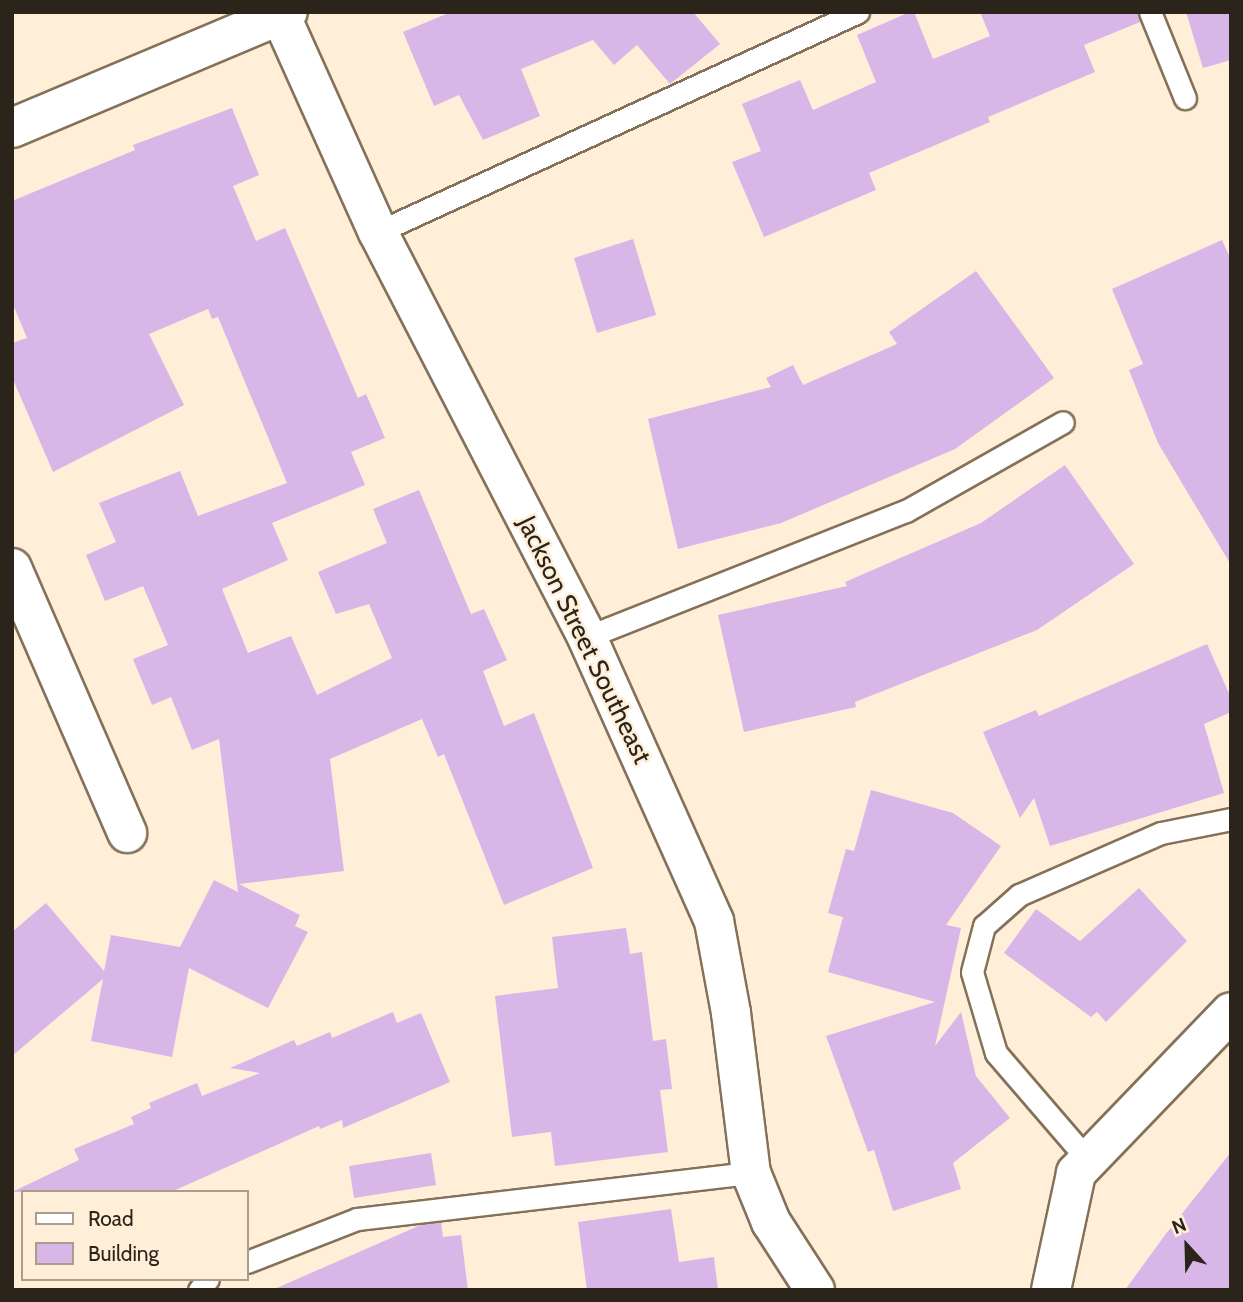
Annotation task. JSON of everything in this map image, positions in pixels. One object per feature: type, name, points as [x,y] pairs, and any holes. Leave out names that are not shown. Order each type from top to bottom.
[{"type":"street","name":"Jackson Street Southeast","points":[[282,13],[378,233],[587,638],[714,920],[731,1013],[751,1172],[771,1222],[814,1290]]},
{"type":"street","points":[[12,128],[282,13]]},
{"type":"street","points":[[12,568],[127,833]]},
{"type":"street","points":[[1051,1290],[1076,1173],[1231,1012]]},
{"type":"lane","points":[[378,233],[858,12]]},
{"type":"lane","points":[[1150,12],[1185,98]]},
{"type":"lane","points":[[587,638],[906,512],[1063,422]]},
{"type":"lane","points":[[1088,1160],[996,1053],[972,972],[984,926],[1019,895],[1149,838],[1231,819]]},
{"type":"lane","points":[[248,1262],[357,1219],[751,1172]]},
{"type":"building","points":[[451,12],[693,12],[720,44],[670,84],[637,45],[614,65],[593,40],[521,69],[540,116],[483,140],[459,95],[434,106],[403,32]]},
{"type":"building","points":[[914,12],[933,59],[990,36],[980,12],[1137,12],[1140,22],[1084,45],[1095,72],[988,117],[990,122],[869,173],[876,190],[764,237],[732,162],[761,151],[742,104],[800,80],[813,110],[876,82],[857,35]]},
{"type":"building","points":[[1186,12],[1231,12],[1231,60],[1203,68]]},
{"type":"building","points":[[232,108],[259,175],[233,186],[256,241],[285,228],[358,398],[366,394],[385,438],[351,452],[365,485],[272,523],[288,560],[222,589],[248,653],[291,636],[317,695],[392,658],[369,604],[336,614],[318,572],[387,543],[373,509],[419,490],[471,614],[484,609],[507,660],[483,671],[504,726],[534,713],[593,868],[504,905],[444,754],[438,757],[422,719],[330,759],[344,871],[239,884],[300,915],[295,926],[308,932],[268,1008],[189,968],[172,1057],[91,1041],[103,979],[12,1056],[12,932],[46,903],[104,971],[111,935],[180,947],[214,880],[238,892],[219,739],[192,750],[171,697],[152,705],[133,659],[168,645],[143,586],[105,601],[86,555],[116,542],[99,503],[180,471],[198,516],[287,483],[218,317],[212,319],[208,309],[149,334],[184,405],[53,472],[12,377],[12,343],[27,338],[12,302],[12,201],[135,150],[133,145]]},
{"type":"building","points":[[633,239],[656,315],[597,333],[574,258]]},
{"type":"building","points":[[1222,240],[1231,260],[1231,565],[1158,443],[1129,370],[1143,364],[1112,289]]},
{"type":"building","points":[[976,271],[1054,378],[955,449],[781,523],[678,549],[648,419],[771,387],[766,378],[793,365],[803,385],[897,344],[889,332]]},
{"type":"building","points":[[1065,465],[1134,564],[1037,630],[855,702],[856,707],[744,732],[718,615],[847,586],[845,582],[981,523]]},
{"type":"building","points":[[1207,644],[1231,698],[1231,712],[1204,724],[1224,793],[1050,846],[1034,798],[1020,818],[983,732],[1036,710],[1039,716]]},
{"type":"building","points":[[871,790],[953,813],[1001,846],[946,925],[961,928],[935,1046],[961,1012],[976,1076],[1010,1118],[953,1163],[961,1189],[893,1211],[874,1150],[868,1152],[826,1036],[935,1002],[828,972],[843,917],[828,913],[846,849],[854,851]]},
{"type":"building","points":[[1139,888],[1187,941],[1106,1022],[1097,1012],[1091,1017],[1004,953],[1036,909],[1080,941]]},
{"type":"building","points":[[626,928],[630,954],[642,952],[653,1041],[666,1039],[672,1089],[660,1090],[668,1152],[555,1166],[551,1132],[512,1137],[495,996],[558,988],[552,937]]},
{"type":"building","points":[[393,1012],[397,1023],[421,1013],[450,1082],[343,1128],[342,1120],[320,1129],[319,1126],[175,1190],[12,1192],[79,1160],[74,1149],[134,1124],[131,1117],[151,1108],[149,1103],[197,1083],[202,1096],[260,1073],[230,1068],[294,1040],[297,1046],[330,1032],[332,1038]]},
{"type":"building","points":[[1231,1152],[1231,1290],[1125,1290],[1165,1235]]},
{"type":"building","points":[[431,1153],[436,1185],[354,1198],[349,1166]]},
{"type":"building","points":[[671,1209],[679,1262],[714,1257],[718,1290],[587,1290],[578,1222]]},
{"type":"building","points":[[441,1222],[443,1237],[461,1235],[468,1290],[272,1290],[423,1224]]}]
